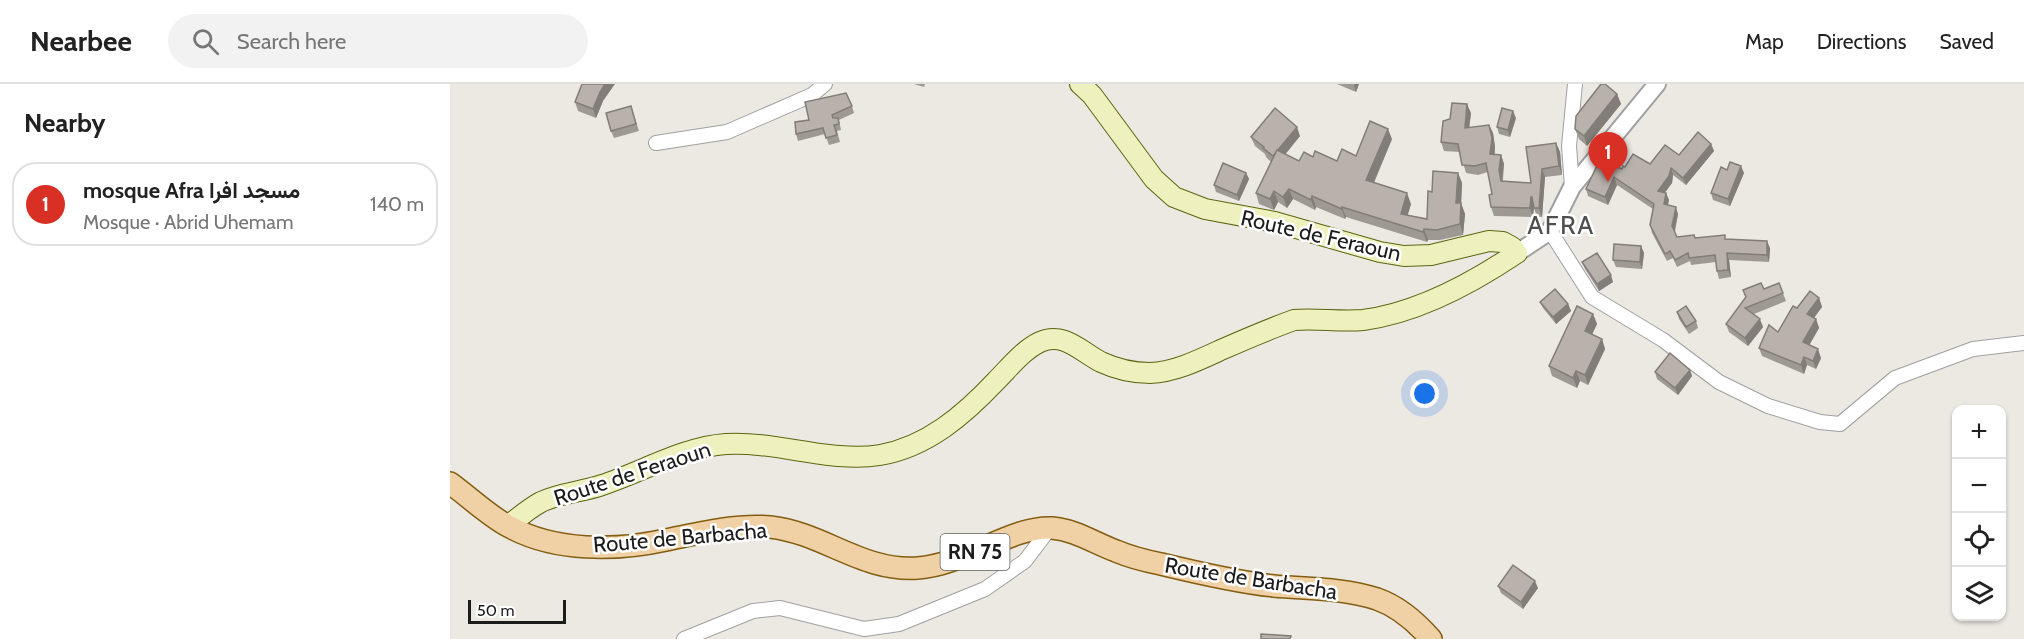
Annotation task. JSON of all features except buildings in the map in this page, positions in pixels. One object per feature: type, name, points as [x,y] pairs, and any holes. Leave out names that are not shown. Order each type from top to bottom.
[{"type":"main road","name":"Route de Feraoun","points":[[508,526],[543,501],[609,483],[707,447],[726,444],[765,445],[852,456],[879,455],[900,450],[928,439],[950,423],[1019,358],[1039,342],[1053,338],[1069,341],[1101,362],[1125,370],[1149,373],[1171,370],[1294,320],[1360,320],[1410,310],[1497,267],[1517,253],[1503,242],[1489,241],[1431,255],[1404,256],[1380,252],[1275,222],[1205,209],[1174,197],[1154,179],[1092,95],[1080,84]]},
{"type":"main road","name":"Route de Barbacha","points":[[450,483],[508,526],[539,539],[564,545],[605,547],[644,545],[730,528],[767,527],[799,532],[865,562],[894,569],[921,568],[949,563],[1026,532],[1050,528],[1088,537],[1115,551],[1176,568],[1271,585],[1360,594],[1380,600],[1398,610],[1431,639]]},
{"type":"street","points":[[656,143],[727,132],[812,95],[825,84]]},
{"type":"street","points":[[1572,187],[1569,146],[1575,84]]},
{"type":"street","points":[[1517,253],[1550,231],[1572,187],[1657,84]]},
{"type":"street","points":[[1550,231],[1592,297],[1663,340],[1719,381],[1768,406],[1820,422],[1840,424],[1895,378],[1973,349],[2024,344]]},
{"type":"street","points":[[684,639],[753,611],[780,608],[864,629],[899,624],[985,589],[1024,561],[1050,528]]},
{"type":"place","name":"mosque Afra مسجد افرا","points":[[1608,182]]},
{"type":"district","name":"AFRA","points":[[1561,225]]}]
